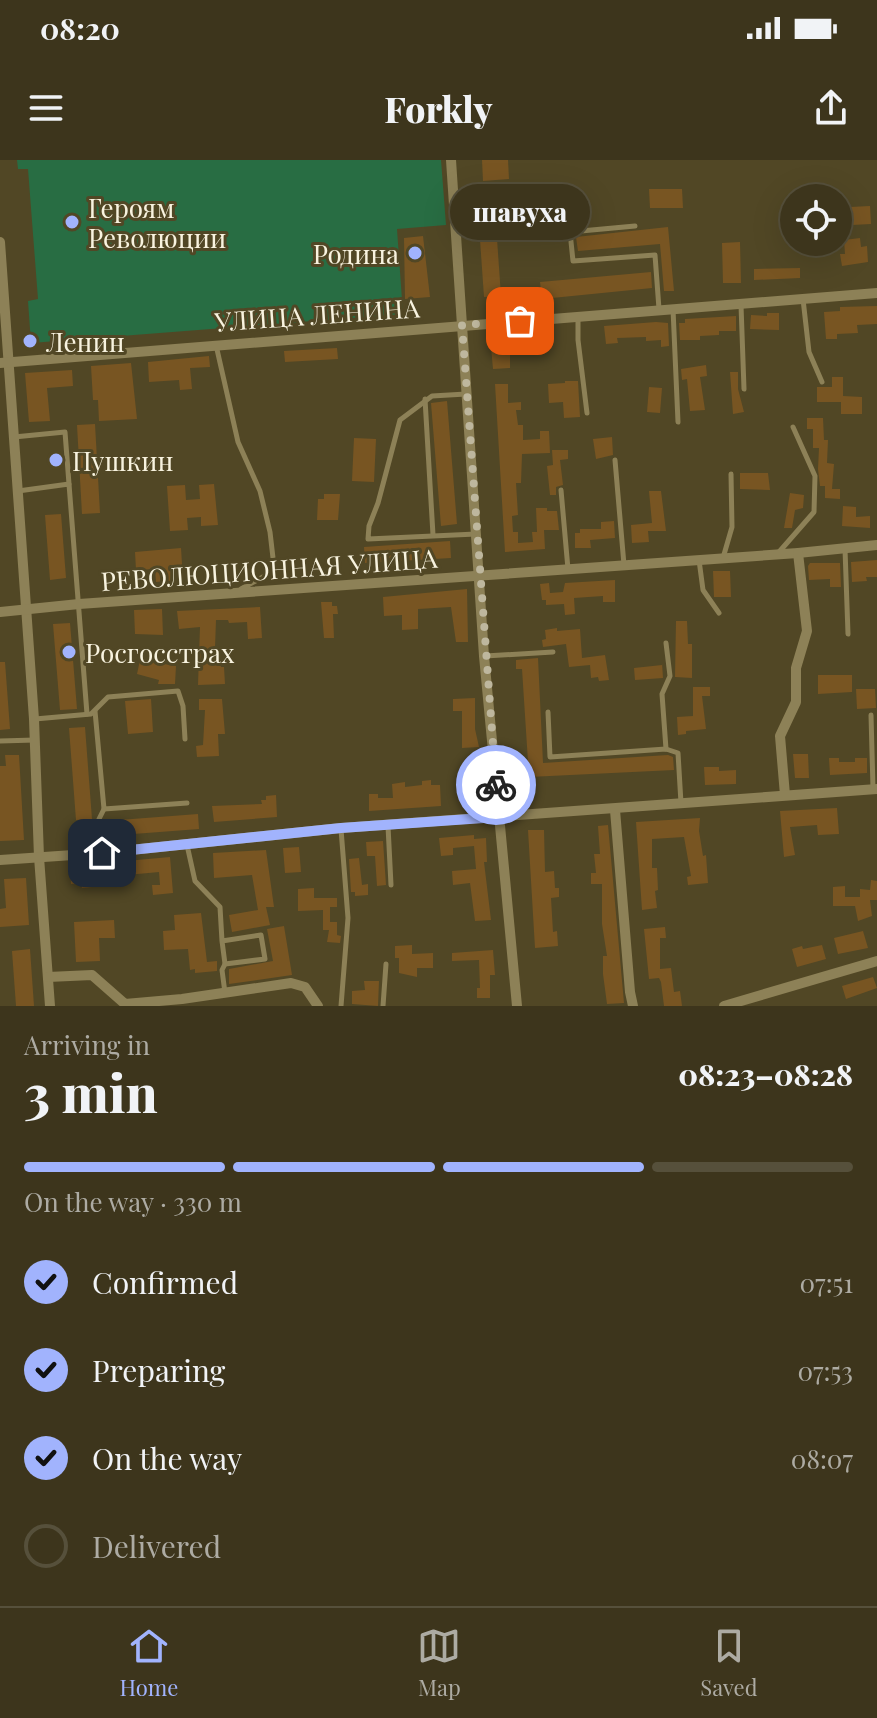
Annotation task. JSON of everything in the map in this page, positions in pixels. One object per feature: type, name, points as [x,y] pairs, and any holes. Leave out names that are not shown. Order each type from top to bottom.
[{"type":"street","points":[[451,160],[484,656],[517,1006]]},
{"type":"street","points":[[0,242],[4,363],[13,437],[34,719],[39,857],[50,1006]]},
{"type":"street","name":"УЛИЦА ЛЕНИНА","points":[[4,363],[877,293]]},
{"type":"street","name":"РЕВОЛЮЦИОННАЯ УЛИЦА","points":[[0,612],[877,545]]},
{"type":"street","points":[[785,795],[780,736],[796,702],[796,668],[807,631],[798,553]]},
{"type":"street","points":[[0,860],[102,853],[341,828],[875,789]]},
{"type":"street","points":[[615,810],[633,1006]]},
{"type":"street","points":[[724,1006],[877,961]]},
{"type":"street","points":[[48,977],[92,975],[125,1004],[291,983],[305,987],[318,1006]]},
{"type":"lane","points":[[635,226],[570,232],[573,261],[655,255],[659,310]]},
{"type":"lane","points":[[803,299],[809,352],[822,382]]},
{"type":"lane","points":[[741,304],[744,389]]},
{"type":"lane","points":[[673,308],[678,422]]},
{"type":"lane","points":[[578,317],[587,413]]},
{"type":"lane","points":[[216,344],[238,442],[260,491],[273,558],[270,573],[232,594]]},
{"type":"lane","points":[[467,394],[432,396],[400,420],[369,526],[368,539],[476,534]]},
{"type":"lane","points":[[425,399],[433,535]]},
{"type":"lane","points":[[778,553],[814,512],[815,476],[793,427]]},
{"type":"lane","points":[[13,437],[65,432],[87,714]]},
{"type":"lane","points":[[615,460],[624,566]]},
{"type":"lane","points":[[723,559],[732,527],[731,474]]},
{"type":"lane","points":[[17,491],[69,484]]},
{"type":"lane","points":[[561,490],[568,570]]},
{"type":"lane","points":[[845,548],[848,634]]},
{"type":"lane","points":[[699,559],[703,590],[719,613]]},
{"type":"lane","points":[[666,643],[670,676],[662,694],[666,749]]},
{"type":"lane","points":[[484,656],[553,652]]},
{"type":"lane","points":[[34,719],[87,714],[108,697],[178,691],[183,706],[185,739]]},
{"type":"lane","points":[[95,710],[104,809],[99,819],[102,853]]},
{"type":"lane","points":[[548,712],[550,757],[666,749],[678,753],[681,804]]},
{"type":"lane","points":[[871,715],[875,789]]},
{"type":"lane","points":[[0,741],[35,740]]},
{"type":"lane","points":[[104,809],[187,803]]},
{"type":"lane","points":[[388,826],[391,885]]},
{"type":"lane","points":[[341,828],[348,918],[341,1006]]},
{"type":"lane","points":[[187,845],[195,881],[220,907],[225,993]]},
{"type":"lane","points":[[222,941],[261,935],[265,959],[225,964]]},
{"type":"lane","points":[[383,1006],[386,964]]},
{"type":"green space","points":[[17,160],[441,160],[446,225],[397,229],[403,314],[31,343],[28,301],[38,299],[28,169],[18,169]]},
{"type":"building","points":[[482,160],[508,160],[509,179],[483,181]]},
{"type":"building","points":[[649,189],[682,189],[683,208],[650,208]]},
{"type":"building","points":[[870,206],[871,224],[852,225],[852,207]]},
{"type":"building","points":[[495,210],[501,296],[484,297],[478,211]]},
{"type":"building","points":[[668,227],[674,291],[664,291],[660,244],[578,251],[576,237]]},
{"type":"building","name":"Родина","points":[[423,236],[430,297],[405,299],[404,238]]},
{"type":"building","points":[[860,238],[861,247],[867,246],[868,262],[842,266],[840,256],[852,256],[852,239]]},
{"type":"building","points":[[740,242],[741,283],[723,283],[722,243]]},
{"type":"building","points":[[800,268],[800,278],[754,280],[754,269]]},
{"type":"building","points":[[651,272],[652,288],[542,299],[540,282]]},
{"type":"building","points":[[877,306],[877,324],[857,325],[858,333],[837,334],[837,339],[826,339],[824,312],[840,311],[840,307]]},
{"type":"building","points":[[767,313],[779,313],[779,330],[750,329],[751,315],[767,316]]},
{"type":"building","points":[[736,316],[736,331],[719,331],[719,335],[700,336],[700,340],[680,340],[679,323],[685,323],[685,319]]},
{"type":"building","points":[[668,323],[669,346],[661,347],[661,340],[646,341],[646,337],[617,338],[618,343],[606,344],[604,326]]},
{"type":"building","points":[[549,331],[551,345],[510,352],[510,368],[493,369],[490,336]]},
{"type":"building","points":[[337,348],[338,359],[285,362],[284,351]]},
{"type":"building","points":[[209,356],[210,367],[190,368],[192,389],[180,390],[179,380],[149,382],[148,362]]},
{"type":"building","points":[[131,363],[137,419],[99,421],[98,400],[93,400],[91,366]]},
{"type":"building","points":[[706,365],[707,376],[700,377],[705,410],[690,411],[687,379],[682,380],[681,369]]},
{"type":"building","points":[[72,370],[73,386],[47,388],[50,421],[29,422],[25,373]]},
{"type":"building","points":[[730,372],[738,372],[738,389],[744,412],[733,414]]},
{"type":"building","points":[[832,377],[843,377],[843,396],[862,397],[862,414],[841,414],[841,402],[817,402],[817,387],[832,387]]},
{"type":"building","points":[[578,381],[580,417],[564,418],[563,402],[549,403],[548,384]]},
{"type":"building","points":[[495,384],[508,384],[508,403],[521,402],[521,410],[516,410],[518,425],[523,425],[523,440],[540,439],[540,431],[549,431],[550,453],[522,454],[521,483],[516,483],[518,515],[512,516],[513,532],[518,532],[518,543],[533,542],[532,532],[537,532],[536,508],[557,511],[559,530],[544,530],[545,549],[505,552]]},
{"type":"building","points":[[649,387],[662,388],[660,413],[647,412]]},
{"type":"building","points":[[447,401],[457,524],[441,526],[431,403]]},
{"type":"building","points":[[807,418],[823,418],[824,440],[828,440],[827,463],[834,464],[832,489],[840,489],[840,499],[825,498],[825,486],[820,486],[819,448],[813,448],[813,429],[807,429]]},
{"type":"building","points":[[95,424],[100,513],[82,514],[77,425]]},
{"type":"building","points":[[612,437],[613,455],[596,459],[593,439]]},
{"type":"building","points":[[354,438],[376,439],[374,482],[352,481]]},
{"type":"building","points":[[552,450],[568,450],[568,459],[560,460],[563,485],[556,487],[556,495],[550,495],[547,466],[553,465]]},
{"type":"building","points":[[740,473],[768,473],[770,490],[740,489]]},
{"type":"building","points":[[214,484],[218,525],[201,526],[201,517],[187,518],[188,530],[170,531],[167,486],[185,485],[186,500],[200,499],[199,485]]},
{"type":"building","points":[[649,491],[661,491],[666,531],[648,531],[649,542],[632,543],[631,525],[652,523]]},
{"type":"building","points":[[790,493],[804,495],[803,508],[795,510],[792,528],[784,528]]},
{"type":"building","points":[[324,494],[340,494],[338,520],[317,520],[318,499],[324,499]]},
{"type":"building","points":[[843,506],[856,507],[856,517],[870,516],[870,528],[842,526]]},
{"type":"building","points":[[61,514],[66,578],[50,580],[45,515]]},
{"type":"building","points":[[614,521],[615,538],[590,540],[591,548],[575,548],[575,533],[580,533],[580,529],[601,529],[601,522]]},
{"type":"building","points":[[450,541],[451,558],[365,563],[364,547]]},
{"type":"building","points":[[181,548],[183,580],[156,582],[155,569],[136,570],[135,552]]},
{"type":"building","points":[[877,560],[877,577],[852,582],[851,562]]},
{"type":"building","points":[[810,563],[840,563],[841,587],[830,587],[830,579],[809,580]]},
{"type":"building","points":[[713,571],[730,571],[731,597],[714,597]]},
{"type":"building","points":[[615,580],[615,602],[603,602],[603,596],[574,598],[575,614],[565,615],[564,604],[546,605],[546,600],[542,600],[540,584],[549,583],[550,593],[563,592],[565,583]]},
{"type":"building","points":[[467,589],[468,642],[456,642],[451,607],[418,609],[418,629],[402,630],[402,615],[384,616],[383,597]]},
{"type":"building","points":[[321,602],[332,602],[332,606],[337,606],[338,614],[333,614],[334,638],[324,638]]},
{"type":"building","points":[[260,607],[262,638],[248,639],[247,622],[216,620],[215,648],[218,648],[221,667],[224,667],[225,684],[198,685],[200,627],[179,629],[177,611]]},
{"type":"building","points":[[162,609],[163,635],[135,634],[134,610]]},
{"type":"building","points":[[676,621],[687,621],[688,644],[692,644],[692,678],[675,677]]},
{"type":"building","points":[[70,623],[77,709],[60,710],[53,624]]},
{"type":"building","points":[[557,628],[557,631],[580,629],[582,658],[605,655],[609,680],[591,678],[590,665],[569,667],[566,644],[543,647],[545,630]]},
{"type":"building","points":[[538,658],[543,763],[668,755],[673,757],[674,770],[529,777],[522,669],[516,669],[516,660]]},
{"type":"building","points":[[140,660],[176,666],[175,684],[158,684],[159,680],[137,674]]},
{"type":"building","points":[[0,662],[5,662],[10,729],[0,730]]},
{"type":"building","points":[[662,663],[663,678],[635,680],[634,668]]},
{"type":"building","points":[[818,675],[852,675],[852,692],[818,694]]},
{"type":"building","points":[[693,687],[710,687],[710,696],[702,696],[706,729],[678,735],[677,717],[693,716]]},
{"type":"building","points":[[856,689],[875,689],[876,708],[857,709]]},
{"type":"building","points":[[475,698],[475,729],[479,747],[462,748],[462,711],[453,711],[453,699]]},
{"type":"building","points":[[151,699],[153,732],[128,734],[125,701]]},
{"type":"building","points":[[199,699],[222,699],[225,734],[218,734],[219,756],[197,757],[196,746],[203,745],[205,710],[199,710]]},
{"type":"building","points":[[85,727],[92,819],[76,820],[69,728]]},
{"type":"building","points":[[793,754],[808,754],[809,778],[795,778]]},
{"type":"building","points":[[5,755],[19,755],[24,840],[0,841],[0,766],[6,766]]},
{"type":"building","points":[[829,758],[839,758],[839,762],[855,762],[855,758],[867,758],[867,773],[830,775]]},
{"type":"building","points":[[704,767],[719,767],[719,771],[736,770],[736,784],[705,785]]},
{"type":"building","points":[[431,780],[431,785],[440,785],[441,806],[369,811],[369,794],[378,794],[378,798],[393,798],[392,784],[405,782],[405,787],[422,785],[422,781]]},
{"type":"building","points":[[276,795],[277,817],[214,822],[212,806],[262,804],[261,800],[266,800],[266,796]]},
{"type":"building","points":[[837,808],[839,834],[818,835],[817,825],[790,827],[795,855],[784,857],[780,811]]},
{"type":"building","points":[[198,814],[199,829],[107,836],[106,821]]},
{"type":"building","points":[[700,818],[699,831],[703,856],[706,855],[708,883],[688,885],[687,877],[691,876],[684,837],[652,839],[652,868],[657,868],[657,908],[642,910],[636,822]]},
{"type":"building","points":[[608,825],[624,1003],[607,1004],[603,974],[603,956],[607,956],[602,924],[602,884],[591,884],[591,873],[596,873],[594,854],[600,854],[598,826]]},
{"type":"building","points":[[528,830],[544,830],[545,872],[554,871],[555,888],[559,888],[559,897],[551,898],[553,932],[557,931],[558,946],[535,948]]},
{"type":"building","points":[[474,835],[474,839],[486,838],[487,862],[484,862],[491,920],[475,921],[470,883],[453,885],[452,871],[476,869],[474,846],[453,848],[453,855],[441,856],[439,838]]},
{"type":"building","points":[[383,841],[386,885],[377,886],[375,856],[367,856],[366,842]]},
{"type":"building","points":[[299,847],[301,872],[285,873],[283,848]]},
{"type":"building","points":[[266,850],[274,907],[266,907],[270,925],[232,932],[229,915],[258,910],[252,875],[214,878],[213,853]]},
{"type":"building","points":[[170,857],[173,893],[153,895],[152,885],[160,885],[159,872],[127,875],[126,861]]},
{"type":"building","points":[[359,858],[362,885],[368,884],[368,895],[355,896],[355,892],[351,892],[349,859]]},
{"type":"building","points":[[99,865],[100,872],[91,873],[92,887],[82,888],[81,883],[71,884],[70,867]]},
{"type":"building","points":[[26,878],[29,925],[0,927],[0,909],[6,908],[4,879]]},
{"type":"building","points":[[871,880],[877,881],[877,900],[870,900],[872,916],[858,921],[855,906],[833,906],[833,887],[845,886],[845,897],[860,897],[860,889],[870,890]]},
{"type":"building","points":[[314,888],[314,898],[337,898],[337,907],[330,907],[330,922],[337,922],[340,943],[327,942],[329,930],[323,930],[323,910],[298,911],[298,889]]},
{"type":"building","points":[[201,913],[207,962],[217,961],[217,971],[195,973],[195,969],[190,970],[188,949],[164,950],[163,931],[175,930],[174,915]]},
{"type":"building","points":[[114,920],[115,938],[99,938],[100,961],[76,962],[74,922]]},
{"type":"building","points":[[284,926],[292,975],[229,984],[229,969],[273,961],[267,929]]},
{"type":"building","points":[[665,927],[666,938],[660,938],[660,969],[671,968],[674,992],[680,991],[682,1006],[664,1006],[659,978],[649,979],[644,929]]},
{"type":"building","points":[[863,931],[868,948],[838,954],[834,938]]},
{"type":"building","points":[[412,945],[412,954],[433,953],[433,968],[417,968],[417,977],[399,973],[399,958],[395,958],[395,946]]},
{"type":"building","points":[[822,945],[826,959],[797,967],[792,949]]},
{"type":"building","points":[[30,949],[34,1006],[16,1006],[12,951]]},
{"type":"building","points":[[493,950],[495,975],[490,975],[490,998],[477,998],[477,988],[480,988],[479,960],[452,961],[452,953]]},
{"type":"building","points":[[873,977],[877,988],[846,999],[842,986]]},
{"type":"building","points":[[364,981],[379,981],[378,1006],[352,1004],[352,991],[365,990]]},
{"type":"way so far","points":[[496,785],[482,630],[462,325],[520,321]]},
{"type":"place","name":"Героям Революции","points":[[72,222]]},
{"type":"place","name":"Родина","points":[[415,253]]},
{"type":"place","name":"шавуха","points":[[520,321]]},
{"type":"place","name":"Ленин","points":[[30,341]]},
{"type":"place","name":"Пушкин","points":[[56,460]]},
{"type":"place","name":"Росгосстрах","points":[[69,652]]},
{"type":"route","points":[[102,853],[341,828],[498,817],[496,785]]}]
